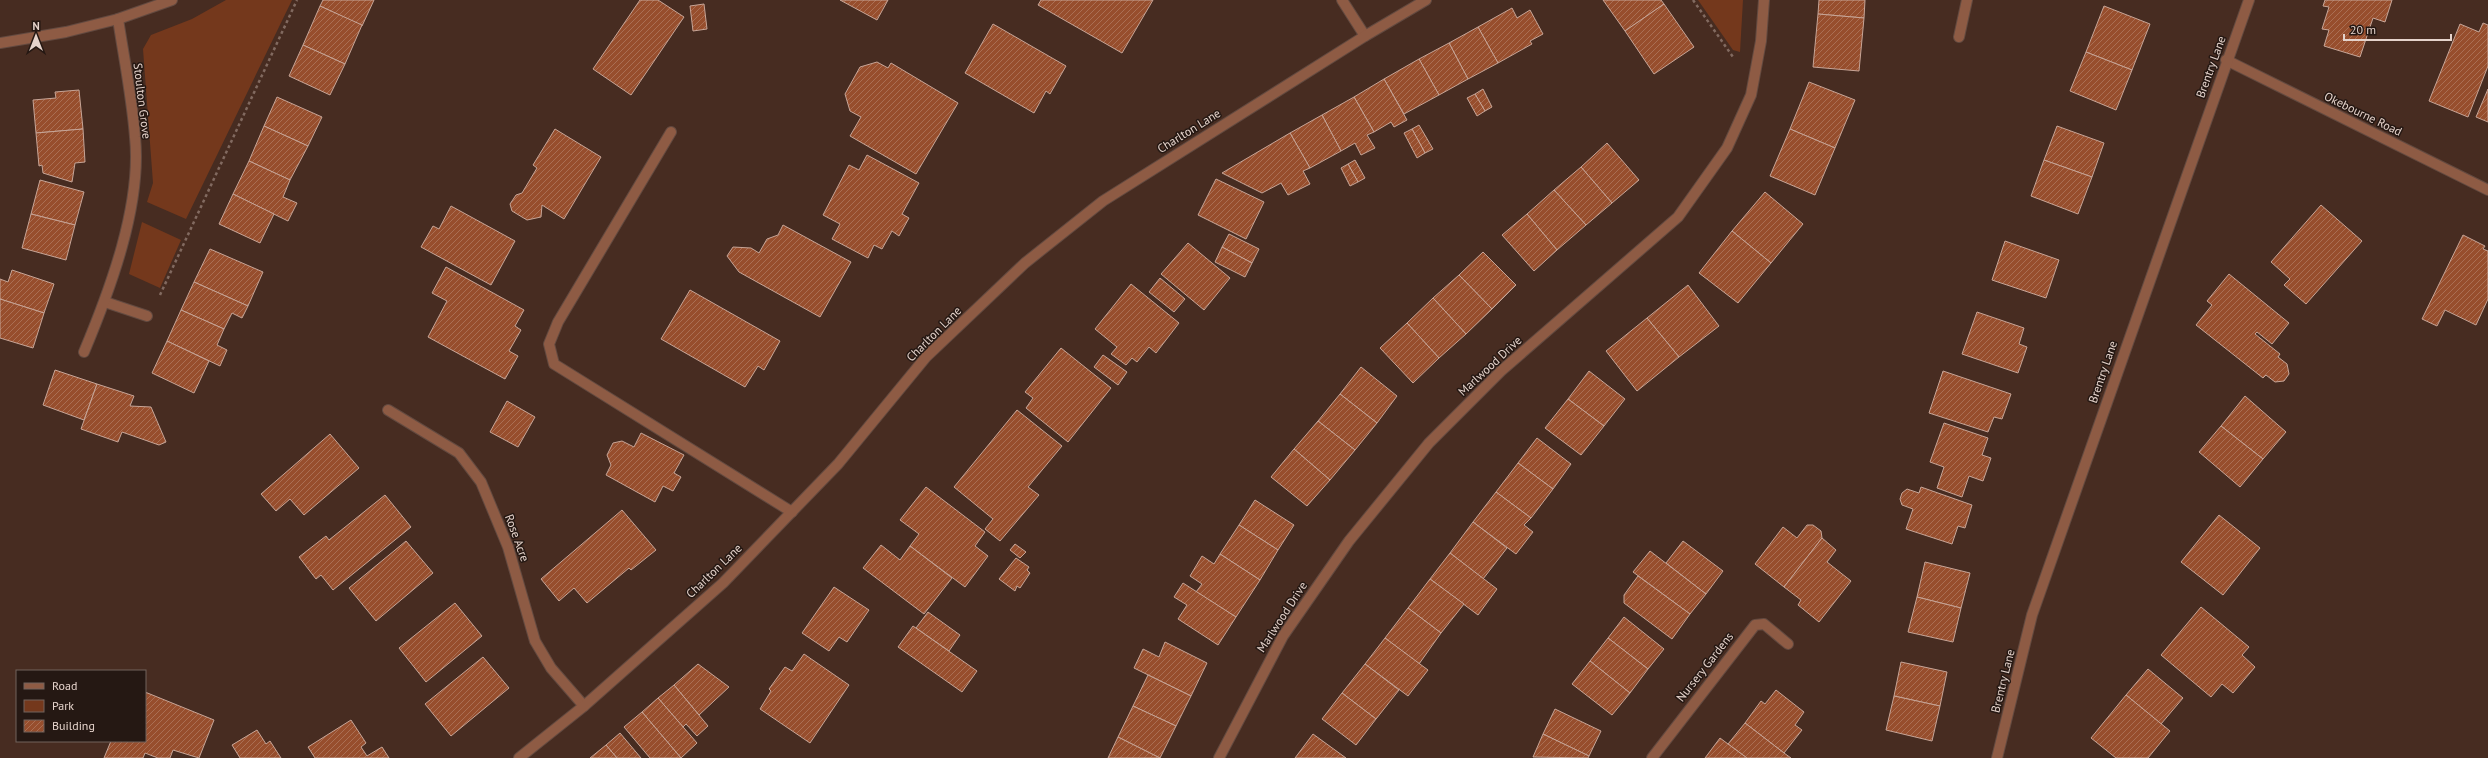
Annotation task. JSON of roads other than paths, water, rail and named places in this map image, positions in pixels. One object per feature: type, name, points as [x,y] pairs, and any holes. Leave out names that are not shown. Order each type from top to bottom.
[{"type":"street","points":[[0,43],[58,33],[118,19],[172,0]]},
{"type":"street","points":[[1342,0],[1365,36]]},
{"type":"street","name":"Charlton Lane","points":[[518,758],[584,706],[723,583],[838,464],[926,357],[1025,264],[1103,200],[1365,36],[1426,0]]},
{"type":"street","name":"Marlwood Drive","points":[[1219,758],[1283,636],[1349,541],[1429,443],[1501,371],[1678,216],[1727,148],[1751,95],[1761,41],[1764,0]]},
{"type":"street","points":[[1959,37],[1967,0]]},
{"type":"street","name":"Brentry Lane","points":[[1998,758],[2032,615],[2226,60],[2249,0]]},
{"type":"street","name":"Stoulton Grove","points":[[84,352],[105,302],[129,215],[134,178],[136,138],[118,19]]},
{"type":"street","name":"Okebourne Road","points":[[2226,60],[2488,190]]},
{"type":"street","points":[[671,132],[558,322],[550,344],[554,364],[792,512]]},
{"type":"street","points":[[105,302],[147,316]]},
{"type":"street","name":"Rose Acre","points":[[388,410],[459,453],[481,482],[508,547],[535,641],[551,668],[584,706]]},
{"type":"street","name":"Nursery Gardens","points":[[1652,758],[1755,624],[1764,624],[1788,644]]}]
